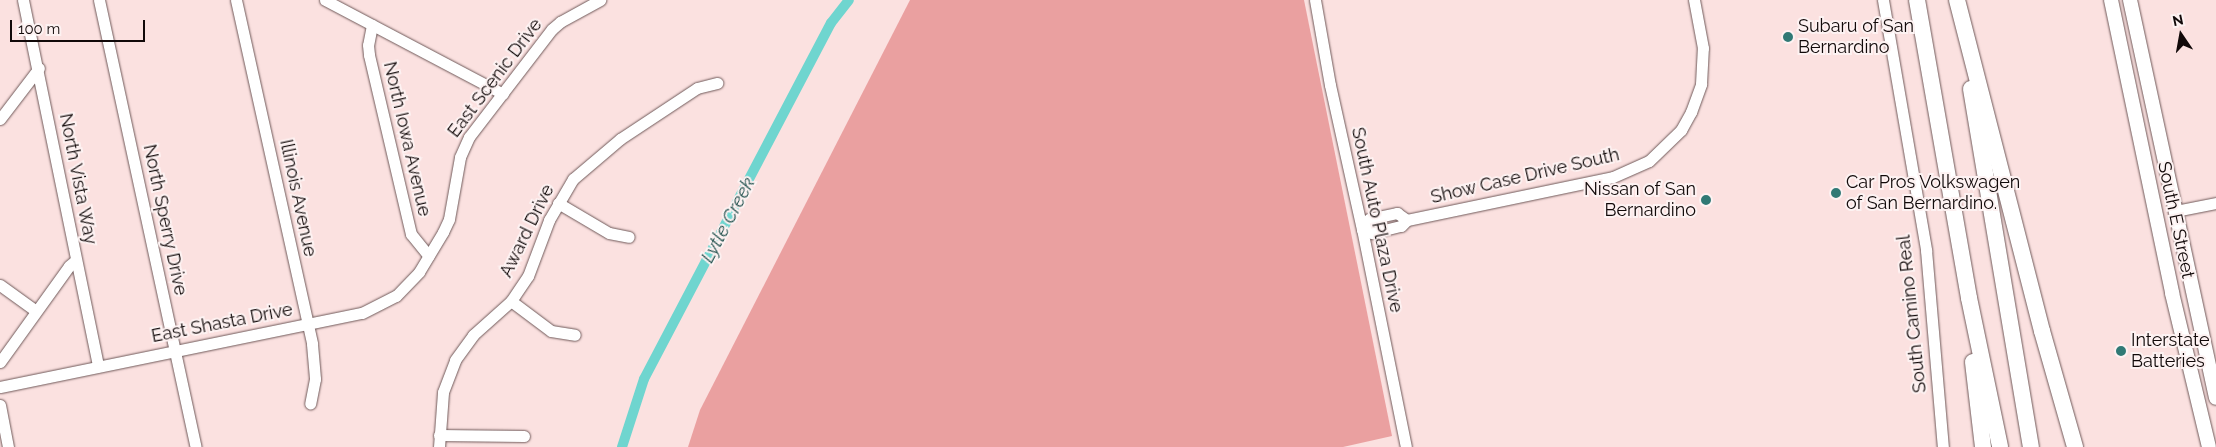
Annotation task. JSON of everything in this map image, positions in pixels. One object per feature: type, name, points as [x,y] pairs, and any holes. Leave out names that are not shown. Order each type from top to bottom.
[{"type":"highway","points":[[1917,0],[1969,298],[2000,447]]},
{"type":"highway","points":[[1956,0],[2031,447]]},
{"type":"highway","points":[[1956,0],[2042,331],[2076,447]]},
{"type":"highway","points":[[1969,298],[1971,350],[1983,447]]},
{"type":"main road","name":"South E Street","points":[[2111,0],[2172,292],[2209,447]]},
{"type":"main road","name":"South E Street","points":[[2130,0],[2216,398]]},
{"type":"street","name":"North Vista Way","points":[[23,0],[39,68],[98,366]]},
{"type":"street","name":"North Sperry Drive","points":[[99,0],[196,447]]},
{"type":"street","name":"Illinois Avenue","points":[[236,0],[308,324],[315,365],[310,404]]},
{"type":"street","points":[[325,0],[503,94]]},
{"type":"street","name":"South Auto Plaza Drive","points":[[1315,0],[1330,85],[1362,229],[1406,447]]},
{"type":"street","name":"Show Case Drive South","points":[[1362,229],[1369,219],[1397,213],[1407,220],[1613,178],[1649,161],[1681,130],[1691,112],[1701,84],[1704,68],[1703,48],[1694,0]]},
{"type":"street","name":"South Camino Real","points":[[1883,0],[1926,250],[1943,447]]},
{"type":"street","name":"East Scenic Drive","points":[[429,256],[448,219],[464,147],[476,128],[552,29],[590,2]]},
{"type":"street","name":"North Iowa Avenue","points":[[372,24],[368,45],[369,56],[411,234],[429,256]]},
{"type":"street","points":[[0,119],[39,68]]},
{"type":"street","name":"Award Drive","points":[[439,447],[443,392],[455,360],[465,344],[511,301],[531,270],[544,231],[573,179],[620,139],[697,88],[717,83]]},
{"type":"street","points":[[558,203],[609,234],[630,238]]},
{"type":"street","points":[[2175,211],[2216,203]]},
{"type":"street","name":"East Shasta Drive","points":[[0,387],[175,350],[362,314],[382,304],[410,284],[429,256]]},
{"type":"street","points":[[0,362],[69,266],[76,260]]},
{"type":"street","points":[[0,285],[36,311]]},
{"type":"street","points":[[511,301],[551,331],[575,335]]},
{"type":"street","points":[[0,406],[8,447]]},
{"type":"street","points":[[439,435],[524,436]]},
{"type":"shaded area","points":[[910,0],[1304,0],[1392,436],[1343,447],[688,447],[700,410]]},
{"type":"waterway","name":"Lytle Creek","points":[[622,447],[644,379],[831,23],[849,0]]},
{"type":"place","name":"Subaru of San Bernardino","points":[[1788,37]]},
{"type":"place","name":"Car Pros Volkswagen of San Bernardino.","points":[[1836,193]]},
{"type":"place","name":"Nissan of San Bernardino","points":[[1706,200]]},
{"type":"place","name":"Interstate Batteries","points":[[2121,351]]}]
